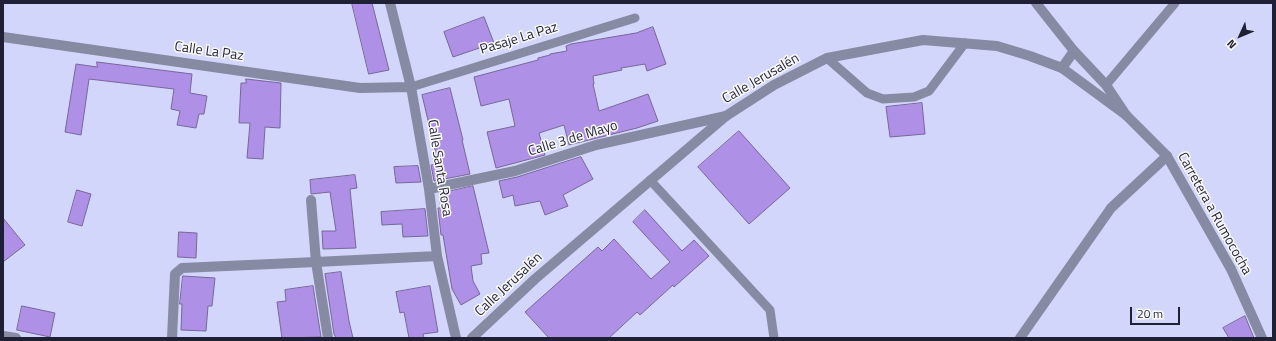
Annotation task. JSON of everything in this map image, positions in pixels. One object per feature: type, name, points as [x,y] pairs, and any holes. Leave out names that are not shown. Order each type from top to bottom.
[{"type":"street","name":"Calle Santa Rosa","points":[[390,3],[411,88],[430,189],[437,256],[456,338]]},
{"type":"street","name":"Carretera a Rumococha","points":[[1036,3],[1074,50],[1106,85],[1126,115],[1167,156],[1231,269],[1262,338]]},
{"type":"street","name":"Calle La Paz","points":[[3,37],[360,88],[411,88]]},
{"type":"street","name":"Calle Jerusalén","points":[[472,338],[535,279],[726,116],[774,85],[827,58],[923,40],[997,46],[1062,68],[1126,115]]},
{"type":"street","points":[[1062,68],[1074,50]]},
{"type":"street","name":"Calle 3 de Mayo","points":[[430,189],[515,171],[596,145],[726,116]]},
{"type":"street","points":[[1020,338],[1111,208],[1167,156]]},
{"type":"street","points":[[311,200],[316,262],[328,338]]},
{"type":"street","points":[[172,338],[175,274],[182,268],[437,256]]},
{"type":"street","points":[[3,336],[16,338]]},
{"type":"lane","points":[[1106,85],[1175,3]]},
{"type":"lane","name":"Pasaje La Paz","points":[[411,88],[635,18]]},
{"type":"lane","points":[[827,58],[867,93],[883,99],[914,97],[929,91],[965,43]]},
{"type":"lane","points":[[650,180],[770,310],[774,338]]},
{"type":"building","points":[[352,3],[372,3],[389,70],[369,74]]},
{"type":"building","points":[[484,17],[494,43],[453,57],[444,32]]},
{"type":"building","points":[[653,27],[666,64],[647,71],[645,64],[621,68],[622,70],[593,76],[593,84],[599,111],[648,94],[658,121],[637,128],[569,145],[564,125],[539,133],[545,155],[496,168],[487,132],[515,126],[509,99],[481,106],[474,77],[538,60],[538,58],[550,54],[567,51],[566,46],[571,44],[636,33]]},
{"type":"building","points":[[97,62],[192,74],[190,93],[207,96],[204,114],[199,114],[196,128],[177,125],[180,111],[171,109],[174,89],[89,79],[81,135],[65,132],[76,64],[97,67]]},
{"type":"building","points":[[246,79],[281,83],[280,128],[265,127],[263,159],[247,158],[250,123],[239,123],[241,83],[246,83]]},
{"type":"building","points":[[450,88],[470,174],[434,181],[431,165],[437,164],[437,158],[422,95]]},
{"type":"building","points":[[922,103],[925,134],[890,137],[886,107]]},
{"type":"building","points":[[739,131],[790,188],[749,224],[698,167]]},
{"type":"building","points":[[581,157],[593,179],[563,195],[568,206],[545,215],[540,201],[515,206],[513,195],[503,198],[499,181],[517,177]]},
{"type":"building","points":[[418,166],[421,182],[396,183],[394,167]]},
{"type":"building","points":[[355,175],[357,188],[350,189],[356,248],[323,249],[322,231],[336,231],[330,192],[311,194],[310,180]]},
{"type":"building","points":[[473,186],[489,253],[481,254],[482,264],[471,266],[473,281],[480,294],[461,305],[452,289],[443,235],[441,235],[438,208],[441,208],[439,194]]},
{"type":"building","points":[[77,190],[91,194],[82,226],[68,222]]},
{"type":"building","points":[[425,209],[428,236],[403,237],[402,224],[382,225],[381,212]]},
{"type":"building","points":[[645,210],[682,251],[694,240],[709,256],[674,287],[673,285],[640,315],[637,312],[609,338],[549,338],[525,312],[598,247],[602,251],[614,239],[651,279],[670,262],[633,222]]},
{"type":"building","points":[[3,218],[25,245],[3,262]]},
{"type":"building","points":[[179,232],[197,233],[196,258],[178,257]]},
{"type":"building","points":[[341,272],[353,338],[336,338],[334,334],[325,274]]},
{"type":"building","points":[[183,276],[215,278],[212,306],[208,306],[206,331],[181,330],[182,304],[180,304]]},
{"type":"building","points":[[313,286],[321,337],[282,338],[277,302],[286,301],[285,290]]},
{"type":"building","points":[[430,286],[438,332],[423,334],[424,338],[409,338],[404,312],[400,313],[396,292]]},
{"type":"building","points":[[22,306],[55,313],[50,337],[17,330]]},
{"type":"building","points":[[1245,316],[1254,338],[1229,338],[1223,328]]}]
